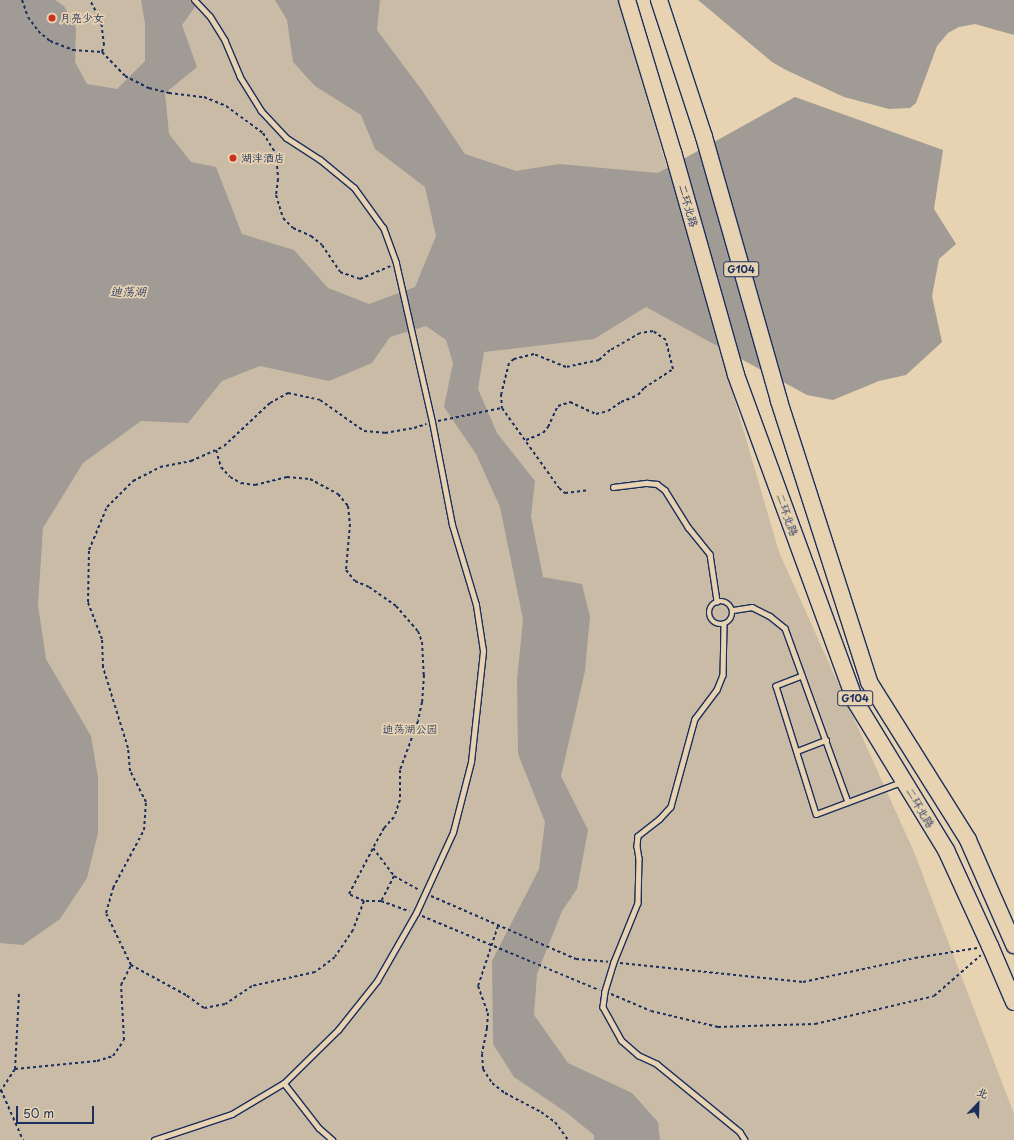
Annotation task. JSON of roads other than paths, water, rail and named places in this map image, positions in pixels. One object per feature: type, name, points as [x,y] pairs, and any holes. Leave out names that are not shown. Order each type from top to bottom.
[{"type":"highway","name":"二环北路","points":[[627,0],[673,152],[736,375],[855,701],[946,850],[1014,1002]]},
{"type":"highway","name":"G104","points":[[659,0],[704,137],[779,401],[869,682],[968,840],[1014,945]]},
{"type":"lane","points":[[154,1140],[232,1114],[284,1083],[338,1030],[377,981],[416,913],[453,832],[472,762],[483,651],[476,605],[452,525],[432,422],[396,263],[383,228],[354,188],[320,160],[286,138],[261,111],[240,77],[225,41],[210,17],[194,0]]},
{"type":"lane","points":[[613,487],[647,483],[657,484],[665,490],[688,526],[710,554],[717,601]]},
{"type":"lane","points":[[717,601],[727,602],[733,610],[731,619],[724,625],[714,624],[708,616],[710,606],[717,601]]},
{"type":"lane","points":[[733,610],[752,607],[770,616],[785,628],[848,802]]},
{"type":"lane","points":[[724,625],[724,675],[717,690],[695,719],[670,807],[660,819],[638,836],[638,903],[614,962],[605,992],[603,1007],[621,1040],[638,1055],[657,1064],[740,1132],[745,1140]]},
{"type":"lane","points":[[802,676],[776,686],[816,814],[904,780]]},
{"type":"lane","points":[[797,751],[826,740]]},
{"type":"lane","points":[[284,1083],[319,1128],[333,1140]]},
{"type":"water","name":"迪荡湖","points":[[0,0],[55,0],[64,6],[76,28],[75,62],[87,84],[117,89],[145,61],[145,23],[141,0],[200,0],[182,25],[197,67],[165,93],[169,134],[191,162],[216,167],[242,234],[294,250],[328,288],[369,304],[415,287],[436,236],[425,187],[375,149],[361,115],[315,86],[293,62],[287,20],[275,0],[380,0],[377,30],[421,89],[465,154],[516,171],[559,164],[658,173],[795,97],[943,150],[934,209],[956,244],[939,259],[932,296],[942,342],[906,375],[879,381],[833,400],[807,395],[646,307],[594,339],[484,352],[478,389],[497,433],[535,481],[531,516],[543,577],[582,584],[590,617],[585,671],[561,776],[588,830],[577,889],[562,911],[537,974],[534,1015],[568,1063],[632,1093],[658,1122],[660,1140],[594,1140],[594,1135],[567,1113],[514,1077],[493,1044],[492,961],[539,869],[545,822],[518,754],[517,680],[523,619],[500,507],[476,454],[444,407],[453,363],[446,340],[426,326],[390,337],[372,363],[329,381],[260,366],[222,381],[188,423],[141,421],[83,463],[43,528],[38,605],[46,659],[91,736],[98,777],[98,833],[87,878],[60,919],[23,945],[0,943]]},
{"type":"water","points":[[698,0],[1014,0],[1014,35],[975,24],[959,27],[948,33],[937,46],[916,103],[910,108],[889,109],[844,97],[786,70],[772,62]]},
{"type":"place","name":"月亮少女","points":[[52,18]]},
{"type":"place","name":"湖泮酒店","points":[[233,158]]},
{"type":"park label","name":"迪荡湖公园","points":[[410,729]]}]
